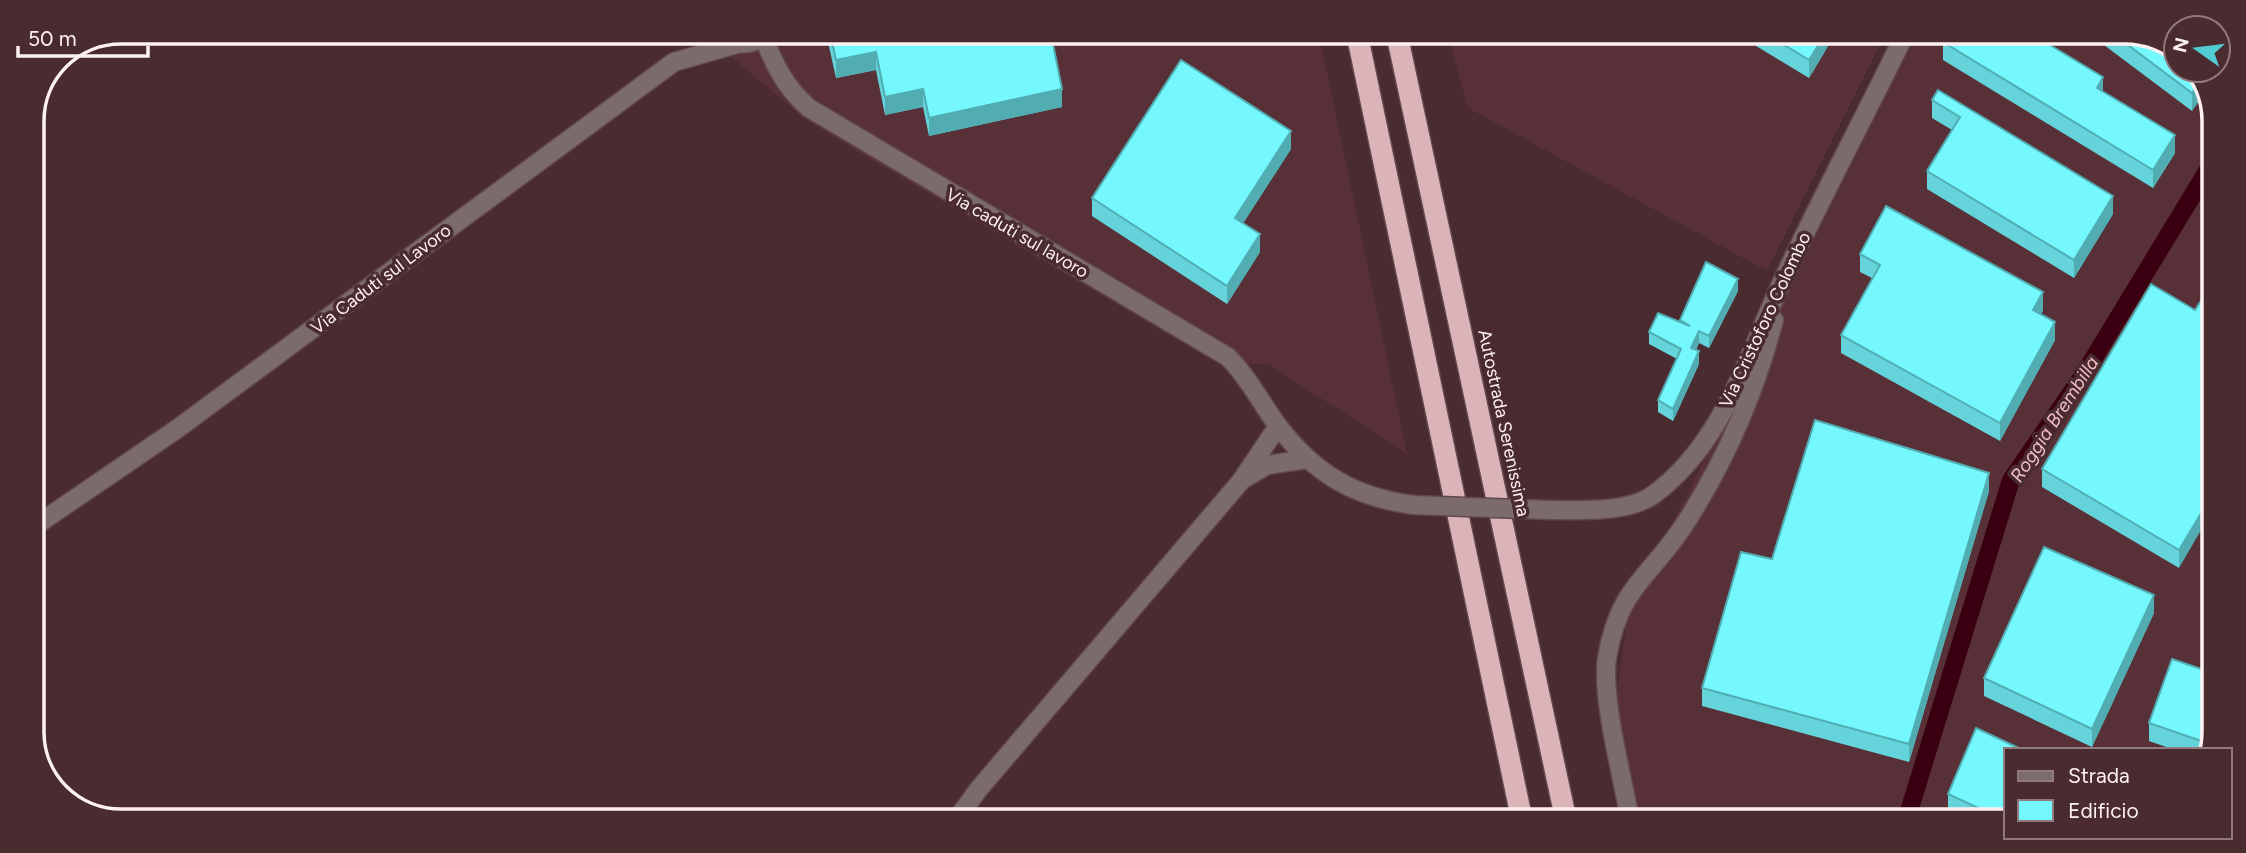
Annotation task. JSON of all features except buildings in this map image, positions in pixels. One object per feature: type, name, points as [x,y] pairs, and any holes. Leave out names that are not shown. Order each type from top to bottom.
[{"type":"highway","points":[[1359,44],[1520,809]]},
{"type":"highway","name":"Autostrada Serenissima","points":[[1399,44],[1564,809]]},
{"type":"street","name":"Via Caduti sul Lavoro","points":[[44,520],[177,429],[674,62],[737,44],[746,44]]},
{"type":"street","name":"Via caduti sul lavoro","points":[[767,44],[780,77],[789,91],[809,108],[1228,357],[1245,373],[1278,426],[1307,459],[1339,484],[1378,500],[1413,505]]},
{"type":"street","name":"Via Cristoforo Colombo","points":[[1413,505],[1604,510],[1651,497],[1685,467],[1715,428],[1787,271],[1900,44]]},
{"type":"street","points":[[1628,809],[1607,698],[1606,661],[1617,614],[1624,600],[1689,519],[1733,434],[1768,341],[1787,271]]},
{"type":"street","points":[[964,809],[1241,481],[1278,426]]},
{"type":"street","points":[[1241,481],[1267,465],[1307,459]]},
{"type":"shaded area","points":[[716,44],[1321,44],[1407,454],[1270,365],[1210,359],[805,119]]},
{"type":"shaded area","points":[[1450,44],[1880,44],[1767,271],[1468,108]]},
{"type":"shaded area","points":[[1912,44],[2126,44],[2141,45],[2162,53],[2162,84],[2193,84],[2202,115],[2201,748],[2004,748],[2004,809],[1619,809],[1609,752],[1628,612]]},
{"type":"waterway","name":"Roggia Brembilla","points":[[1910,809],[2011,480],[2084,374],[2202,180]]}]
